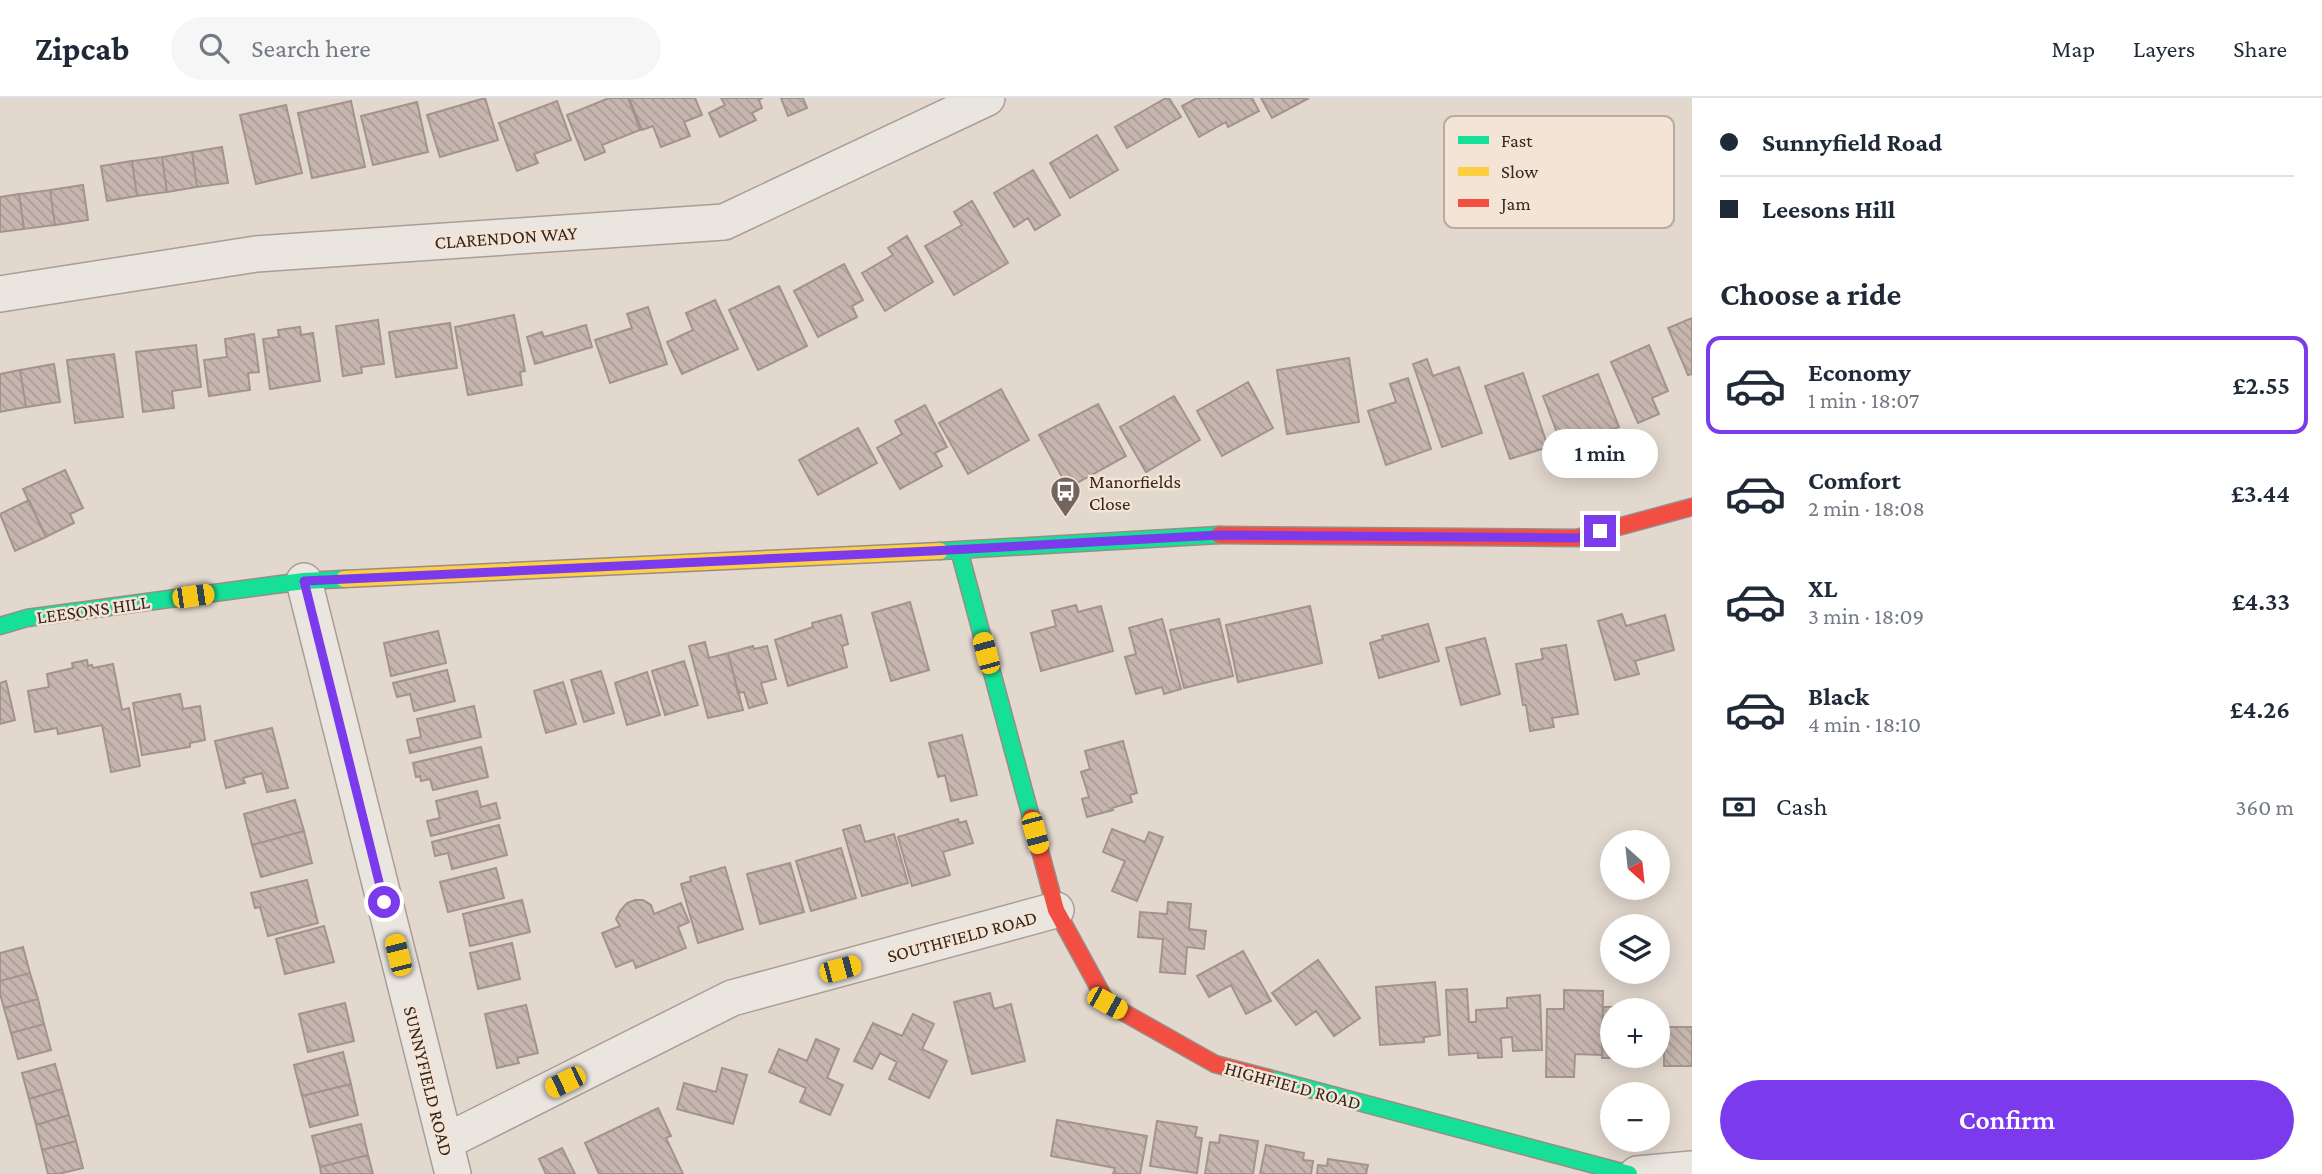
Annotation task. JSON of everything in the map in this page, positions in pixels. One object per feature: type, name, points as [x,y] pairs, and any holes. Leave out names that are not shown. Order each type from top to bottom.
[{"type":"street","name":"CLARENDON WAY","points":[[0,294],[256,254],[724,222],[987,98]]},
{"type":"street","name":"LEESONS HILL","points":[[0,626],[27,618],[304,581],[1219,535],[1577,538],[1692,507]]},
{"type":"street","name":"HIGHFIELD ROAD","points":[[959,550],[1056,910],[1107,1003],[1215,1064],[1629,1174]]},
{"type":"street","name":"SUNNYFIELD ROAD","points":[[304,581],[449,1158]]},
{"type":"street","name":"SOUTHFIELD ROAD","points":[[449,1158],[733,998],[1056,910]]},
{"type":"street","points":[[1637,1174],[1692,1169]]},
{"type":"building","points":[[485,98],[498,140],[440,157],[427,115]]},
{"type":"building","points":[[609,98],[628,98],[640,130],[602,145],[605,152],[585,160],[567,115]]},
{"type":"building","points":[[629,98],[695,98],[702,115],[684,122],[690,136],[661,147],[653,126],[642,130]]},
{"type":"building","points":[[721,98],[762,98],[759,100],[762,108],[752,113],[756,120],[720,137],[709,113],[725,105]]},
{"type":"building","points":[[781,98],[803,98],[807,108],[788,116]]},
{"type":"building","points":[[1169,98],[1181,117],[1127,148],[1115,127]]},
{"type":"building","points":[[1197,98],[1252,98],[1259,111],[1228,127],[1226,122],[1199,137],[1182,106]]},
{"type":"building","points":[[1261,98],[1309,98],[1272,118]]},
{"type":"building","points":[[351,101],[365,167],[312,178],[298,113]]},
{"type":"building","points":[[557,101],[571,140],[534,154],[538,163],[517,171],[499,123]]},
{"type":"building","points":[[417,102],[428,152],[373,165],[361,116]]},
{"type":"building","points":[[286,105],[302,173],[256,184],[240,115]]},
{"type":"building","points":[[1097,135],[1118,170],[1070,198],[1050,163]]},
{"type":"building","points":[[222,147],[228,183],[197,187],[192,152]]},
{"type":"building","points":[[192,152],[197,187],[167,192],[162,157]]},
{"type":"building","points":[[162,157],[167,192],[137,196],[132,161]]},
{"type":"building","points":[[132,161],[137,196],[107,201],[101,166]]},
{"type":"building","points":[[1033,170],[1060,215],[1035,230],[1028,218],[1014,227],[994,193]]},
{"type":"building","points":[[83,185],[88,220],[55,225],[50,190]]},
{"type":"building","points":[[50,190],[55,225],[24,229],[19,194]]},
{"type":"building","points":[[19,194],[24,229],[0,232],[0,197]]},
{"type":"building","points":[[972,201],[1008,263],[954,295],[925,246],[962,225],[954,212]]},
{"type":"building","points":[[907,236],[933,282],[885,311],[862,273],[893,255],[888,248]]},
{"type":"building","points":[[844,264],[863,300],[852,306],[857,317],[818,337],[794,291]]},
{"type":"building","points":[[779,286],[807,346],[758,370],[729,310]]},
{"type":"building","points":[[715,300],[738,349],[682,374],[667,342],[693,330],[686,313]]},
{"type":"building","points":[[648,307],[667,364],[610,383],[595,340],[632,328],[627,314]]},
{"type":"building","points":[[514,315],[525,371],[520,372],[522,385],[468,395],[455,327]]},
{"type":"building","points":[[1692,318],[1692,374],[1688,375],[1668,328]]},
{"type":"building","points":[[378,320],[384,364],[361,367],[362,373],[343,376],[336,326]]},
{"type":"building","points":[[450,323],[457,368],[396,377],[389,332]]},
{"type":"building","points":[[586,325],[592,347],[535,364],[527,337],[542,332],[544,337]]},
{"type":"building","points":[[300,327],[301,335],[313,333],[320,381],[270,389],[263,339],[279,337],[278,330]]},
{"type":"building","points":[[254,334],[259,372],[248,373],[250,390],[209,396],[204,360],[227,357],[225,339]]},
{"type":"building","points":[[196,345],[201,387],[172,391],[174,408],[143,412],[136,352]]},
{"type":"building","points":[[1649,345],[1668,391],[1652,398],[1659,414],[1638,423],[1611,362]]},
{"type":"building","points":[[114,354],[123,417],[75,423],[67,360]]},
{"type":"building","points":[[1349,358],[1359,422],[1287,434],[1277,370]]},
{"type":"building","points":[[1427,359],[1433,376],[1459,367],[1482,433],[1442,447],[1413,364]]},
{"type":"building","points":[[54,364],[60,402],[26,407],[20,370]]},
{"type":"building","points":[[20,370],[26,407],[0,412],[0,374]]},
{"type":"building","points":[[1523,373],[1548,447],[1510,459],[1485,386]]},
{"type":"building","points":[[1598,374],[1619,427],[1563,448],[1543,396]]},
{"type":"building","points":[[1408,378],[1431,449],[1386,465],[1368,411],[1396,402],[1390,384]]},
{"type":"building","points":[[1248,382],[1273,428],[1222,456],[1197,411]]},
{"type":"building","points":[[1001,389],[1029,440],[968,474],[939,423]]},
{"type":"building","points":[[1174,396],[1200,440],[1146,472],[1120,427]]},
{"type":"building","points":[[1098,404],[1126,456],[1068,488],[1039,435]]},
{"type":"building","points":[[925,405],[947,447],[935,453],[942,466],[900,489],[877,448],[902,434],[895,421]]},
{"type":"building","points":[[858,428],[877,463],[818,495],[799,460]]},
{"type":"building","points":[[65,470],[83,508],[70,514],[74,523],[46,537],[23,489]]},
{"type":"building","points":[[29,500],[46,537],[15,551],[0,514]]},
{"type":"building","points":[[910,602],[929,670],[891,681],[872,613]]},
{"type":"building","points":[[1076,605],[1078,612],[1101,606],[1113,651],[1041,671],[1031,633],[1056,626],[1052,611]]},
{"type":"building","points":[[1310,606],[1322,663],[1238,682],[1226,625]]},
{"type":"building","points":[[1622,614],[1626,626],[1665,615],[1674,650],[1635,661],[1639,674],[1615,680],[1598,621]]},
{"type":"building","points":[[841,615],[848,644],[842,646],[847,667],[788,686],[775,640],[813,627],[812,623]]},
{"type":"building","points":[[1162,619],[1181,689],[1164,694],[1162,687],[1136,694],[1125,657],[1136,654],[1129,628]]},
{"type":"building","points":[[1219,619],[1233,676],[1184,688],[1170,630]]},
{"type":"building","points":[[1428,624],[1439,661],[1379,678],[1370,643],[1383,639],[1382,636]]},
{"type":"building","points":[[438,631],[446,663],[391,676],[384,643]]},
{"type":"building","points":[[1485,638],[1500,694],[1461,705],[1446,648]]},
{"type":"building","points":[[705,642],[709,658],[728,653],[743,710],[708,718],[689,646]]},
{"type":"building","points":[[1566,645],[1578,714],[1552,718],[1554,727],[1530,731],[1516,664],[1543,659],[1541,649]]},
{"type":"building","points":[[753,646],[754,649],[767,646],[776,679],[761,683],[767,703],[749,708],[744,692],[738,693],[728,653]]},
{"type":"building","points":[[87,660],[88,666],[92,665],[93,668],[113,664],[122,710],[129,708],[140,766],[111,772],[102,725],[58,734],[57,728],[35,732],[28,691],[49,687],[47,674],[73,668],[72,663]]},
{"type":"building","points":[[684,661],[698,705],[665,715],[652,671]]},
{"type":"building","points":[[447,670],[455,701],[414,711],[410,694],[397,697],[393,683]]},
{"type":"building","points":[[601,671],[614,713],[584,722],[571,680]]},
{"type":"building","points":[[647,672],[660,715],[627,725],[615,683]]},
{"type":"building","points":[[6,681],[15,720],[0,724],[0,683]]},
{"type":"building","points":[[563,682],[576,724],[546,733],[534,691]]},
{"type":"building","points":[[180,694],[183,709],[200,706],[205,740],[190,743],[190,747],[142,755],[133,703]]},
{"type":"building","points":[[474,706],[481,737],[410,753],[407,740],[421,737],[417,719]]},
{"type":"building","points":[[272,728],[288,788],[267,792],[262,773],[243,778],[245,783],[226,788],[215,741]]},
{"type":"building","points":[[962,735],[977,795],[951,801],[945,775],[938,777],[929,743]]},
{"type":"building","points":[[1123,741],[1137,793],[1130,795],[1132,802],[1087,817],[1082,799],[1089,797],[1081,772],[1090,769],[1085,751]]},
{"type":"building","points":[[481,747],[488,777],[433,790],[430,779],[421,781],[420,776],[416,777],[413,763]]},
{"type":"building","points":[[477,791],[481,807],[496,803],[500,818],[431,836],[427,821],[440,818],[436,801]]},
{"type":"building","points":[[295,800],[304,831],[252,845],[244,814]]},
{"type":"building","points":[[958,819],[959,823],[966,821],[973,843],[943,852],[950,875],[912,886],[898,837]]},
{"type":"building","points":[[499,825],[507,855],[452,869],[448,853],[435,856],[432,842]]},
{"type":"building","points":[[860,825],[865,842],[894,834],[908,883],[862,896],[843,830]]},
{"type":"building","points":[[1112,829],[1145,842],[1149,832],[1163,837],[1137,901],[1112,891],[1125,861],[1103,852]]},
{"type":"building","points":[[304,831],[312,863],[261,877],[252,845]]},
{"type":"building","points":[[841,848],[856,898],[811,911],[796,861]]},
{"type":"building","points":[[790,863],[804,912],[760,924],[747,874]]},
{"type":"building","points":[[725,867],[743,929],[698,943],[681,884],[691,881],[690,877]]},
{"type":"building","points":[[496,868],[504,898],[448,912],[440,882]]},
{"type":"building","points":[[307,880],[318,923],[268,936],[260,907],[255,908],[251,893]]},
{"type":"building","points":[[522,900],[530,932],[470,946],[463,914]]},
{"type":"building","points":[[643,900],[651,905],[654,914],[681,903],[689,922],[678,927],[686,948],[636,968],[633,960],[616,967],[602,933],[620,926],[616,919],[620,911],[627,903]]},
{"type":"building","points":[[1168,902],[1191,904],[1189,929],[1206,931],[1204,949],[1187,947],[1185,974],[1160,972],[1163,939],[1138,937],[1140,912],[1167,914]]},
{"type":"building","points":[[324,926],[334,962],[285,974],[276,939]]},
{"type":"building","points":[[512,943],[520,979],[478,989],[470,953]]},
{"type":"building","points":[[23,947],[30,973],[0,981],[0,953]]},
{"type":"building","points":[[1243,951],[1271,1001],[1246,1014],[1231,985],[1209,997],[1197,976]]},
{"type":"building","points":[[1318,960],[1360,1018],[1334,1036],[1316,1011],[1296,1025],[1272,993]]},
{"type":"building","points":[[30,973],[38,999],[4,1008],[0,981]]},
{"type":"building","points":[[1435,982],[1440,1035],[1424,1037],[1424,1042],[1380,1045],[1376,987]]},
{"type":"building","points":[[1467,989],[1469,1022],[1476,1022],[1476,1010],[1507,1008],[1507,998],[1540,995],[1542,1050],[1513,1051],[1512,1037],[1501,1038],[1502,1057],[1478,1058],[1478,1053],[1449,1055],[1446,990]]},
{"type":"building","points":[[1564,990],[1603,991],[1603,998],[1600,998],[1600,1055],[1575,1054],[1574,1077],[1546,1077],[1547,1009],[1564,1009]]},
{"type":"building","points":[[990,993],[994,1009],[1011,1004],[1025,1061],[972,1074],[954,1002]]},
{"type":"building","points":[[38,999],[44,1024],[11,1033],[4,1008]]},
{"type":"building","points":[[345,1003],[354,1041],[308,1052],[299,1014]]},
{"type":"building","points":[[526,1005],[538,1053],[517,1058],[519,1063],[497,1068],[485,1014]]},
{"type":"building","points":[[913,1014],[934,1024],[922,1049],[947,1061],[929,1098],[889,1079],[897,1062],[880,1053],[872,1069],[854,1061],[873,1023],[902,1036]]},
{"type":"building","points":[[44,1024],[51,1050],[18,1059],[11,1033]]},
{"type":"building","points":[[1670,1027],[1692,1027],[1692,1066],[1670,1066]]},
{"type":"building","points":[[816,1039],[839,1049],[827,1078],[843,1085],[830,1115],[800,1102],[806,1088],[769,1072],[779,1049],[807,1061]]},
{"type":"building","points":[[343,1052],[351,1084],[302,1096],[294,1065]]},
{"type":"building","points":[[55,1064],[62,1089],[29,1099],[22,1073]]},
{"type":"building","points":[[722,1068],[747,1075],[733,1124],[677,1109],[684,1083],[716,1092]]},
{"type":"building","points":[[351,1084],[358,1115],[310,1127],[302,1096]]},
{"type":"building","points":[[62,1089],[69,1115],[36,1125],[29,1099]]},
{"type":"building","points":[[658,1108],[671,1136],[666,1138],[683,1174],[599,1174],[585,1143]]},
{"type":"building","points":[[69,1115],[76,1141],[42,1150],[36,1125]]},
{"type":"building","points":[[1057,1120],[1147,1136],[1140,1174],[1113,1174],[1115,1168],[1051,1156]]},
{"type":"building","points":[[1157,1121],[1197,1127],[1195,1137],[1202,1138],[1197,1173],[1150,1166]]},
{"type":"building","points":[[361,1124],[368,1155],[320,1167],[312,1136]]},
{"type":"building","points":[[1220,1135],[1258,1141],[1253,1174],[1205,1174],[1210,1142],[1219,1143]]},
{"type":"building","points":[[76,1141],[83,1168],[48,1174],[42,1150]]},
{"type":"building","points":[[1266,1145],[1304,1153],[1303,1160],[1313,1161],[1311,1174],[1260,1174]]},
{"type":"building","points":[[562,1148],[575,1174],[546,1174],[539,1159]]},
{"type":"building","points":[[368,1155],[373,1174],[321,1174],[320,1167]]},
{"type":"building","points":[[1328,1159],[1368,1165],[1366,1174],[1317,1174],[1318,1165],[1327,1166]]},
{"type":"traffic: fast","points":[[940,551],[1219,535]]},
{"type":"traffic: fast","points":[[959,550],[1031,817]]},
{"type":"traffic: fast","points":[[0,626],[27,618],[304,581],[344,579]]},
{"type":"traffic: fast","points":[[1268,1078],[1629,1174]]},
{"type":"traffic: slow","points":[[344,579],[940,551]]},
{"type":"traffic: jam","points":[[1219,535],[1577,538],[1692,507]]},
{"type":"traffic: jam","points":[[1031,817],[1056,910],[1107,1003],[1215,1064],[1268,1078]]},
{"type":"place","name":"Manorfields Close","points":[[1066,519]]},
{"type":"route","points":[[384,902],[304,581],[1219,535],[1577,538],[1600,531]]}]
